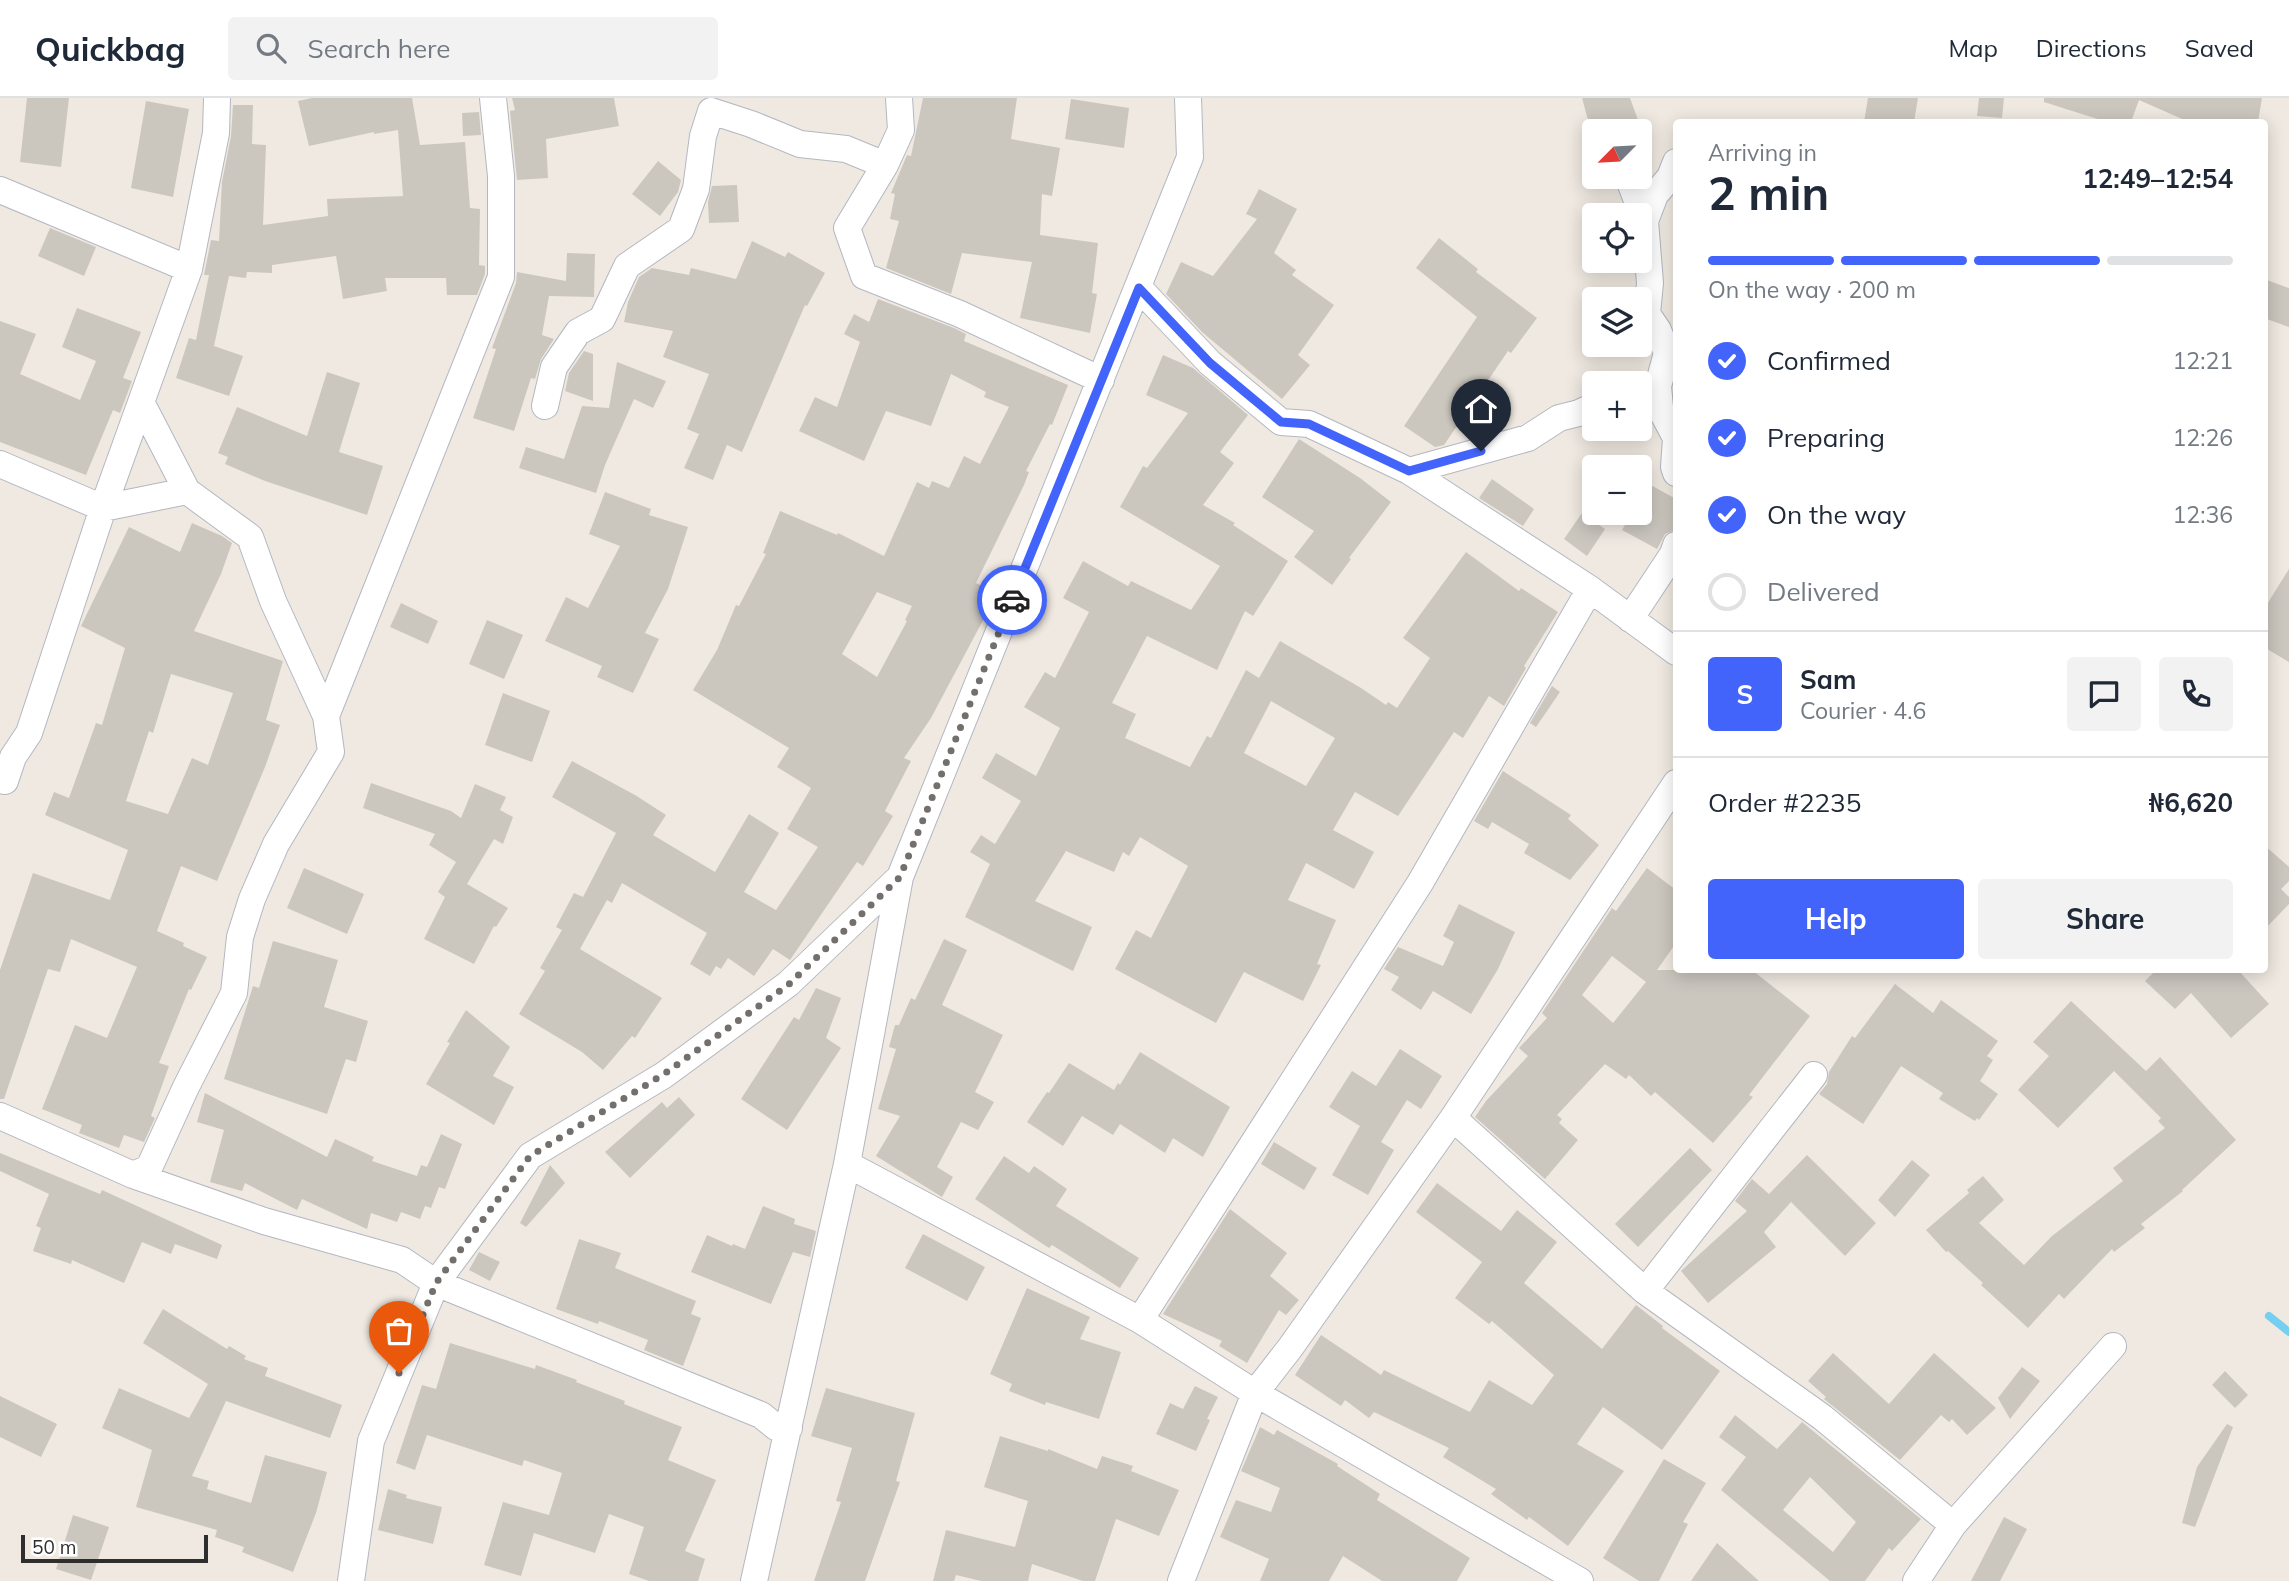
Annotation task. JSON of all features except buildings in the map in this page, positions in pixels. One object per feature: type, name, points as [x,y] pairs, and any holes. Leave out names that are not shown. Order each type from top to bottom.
[{"type":"street","points":[[0,780],[5,781],[13,757],[29,733],[103,508],[189,269],[216,133],[217,98]]},
{"type":"street","points":[[326,716],[501,276],[500,176],[493,98]]},
{"type":"street","points":[[899,98],[901,130],[885,165],[847,228],[864,276],[960,314],[1101,380]]},
{"type":"street","points":[[754,1581],[847,1164],[900,877],[1190,157],[1188,98]]},
{"type":"street","points":[[545,405],[554,367],[578,332],[601,318],[627,266],[681,229],[695,189],[703,136],[710,111],[800,144],[846,149],[885,165]]},
{"type":"street","points":[[1652,203],[1673,170]]},
{"type":"street","points":[[0,190],[189,269]]},
{"type":"street","points":[[1649,273],[1647,314],[1658,330],[1667,353],[1658,386],[1660,408],[1673,433]]},
{"type":"street","points":[[1139,288],[1210,363],[1281,422],[1309,424],[1409,471],[1590,589],[1673,650]]},
{"type":"street","points":[[132,1175],[149,1168],[186,1087],[234,993],[240,937],[252,899],[276,844],[331,752],[326,716],[273,601],[250,537],[187,491],[142,404]]},
{"type":"street","points":[[1409,471],[1528,438],[1559,418],[1582,412]]},
{"type":"street","points":[[0,464],[103,508],[187,491]]},
{"type":"street","points":[[1630,619],[1673,554]]},
{"type":"street","points":[[1140,1320],[1420,883],[1590,589]]},
{"type":"street","points":[[1181,1581],[1255,1393],[1290,1348],[1453,1118],[1673,788]]},
{"type":"street","points":[[351,1581],[371,1441],[436,1283],[530,1156],[664,1074],[788,985],[900,877]]},
{"type":"street","points":[[1646,1291],[1814,1075]]},
{"type":"street","points":[[0,1116],[132,1175],[264,1221],[402,1260],[436,1283],[761,1415],[776,1427],[789,1428]]},
{"type":"street","points":[[1453,1118],[1646,1291],[1822,1418],[1953,1525]]},
{"type":"street","points":[[847,1164],[1140,1320],[1255,1393],[1580,1581]]},
{"type":"street","points":[[1916,1581],[1953,1525],[2113,1346]]},
{"type":"waterway","points":[[2269,1316],[2289,1332]]},
{"type":"way so far","points":[[399,1373],[436,1283],[530,1156],[664,1074],[788,985],[900,877],[1012,600]]},
{"type":"route","points":[[1012,600],[1139,288],[1210,363],[1281,422],[1309,424],[1409,471],[1481,451]]}]
